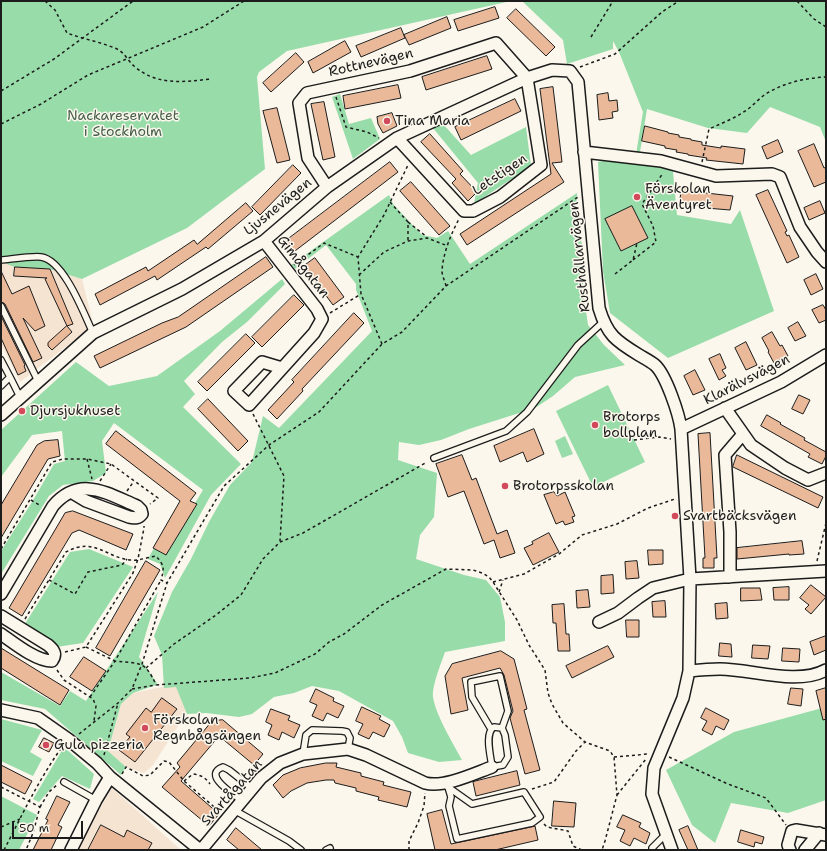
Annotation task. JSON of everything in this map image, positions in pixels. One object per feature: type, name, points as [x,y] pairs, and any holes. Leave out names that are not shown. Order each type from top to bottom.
[{"type":"street","name":"Rottnevägen","points":[[326,188],[308,158],[299,103],[307,93],[410,71],[496,43],[527,78]]},
{"type":"street","name":"Ljusnevägen","points":[[1,415],[93,333],[182,290],[264,241],[326,188],[397,138],[527,78],[552,70],[570,71]]},
{"type":"street","name":"Rusthållarvägen","points":[[570,71],[578,82],[599,308],[603,322],[612,337],[655,365],[662,375],[679,416],[681,429],[690,579],[689,671],[683,698],[654,754],[652,794],[672,850]]},
{"type":"street","name":"Letstigen","points":[[397,138],[464,211],[473,211],[500,197],[541,165],[527,78]]},
{"type":"street","points":[[584,152],[661,161],[716,176],[772,174],[780,177],[800,227],[817,252],[826,262]]},
{"type":"street","name":"Gimågatan","points":[[249,406],[314,333],[322,318],[317,308],[264,241]]},
{"type":"street","name":"Klarälvsvägen","points":[[681,429],[781,382],[826,355]]},
{"type":"street","points":[[249,406],[234,391],[262,362],[282,368]]},
{"type":"street","points":[[725,408],[751,445],[784,468],[808,480],[826,472]]},
{"type":"street","points":[[730,577],[730,532],[725,455],[743,434]]},
{"type":"street","points":[[1,594],[59,498],[71,492],[82,488],[95,489],[137,506],[141,510],[142,514],[140,517],[136,518],[129,517],[86,501],[71,492]]},
{"type":"street","points":[[599,622],[618,613],[653,588],[690,579],[826,572]]},
{"type":"street","points":[[1,616],[48,644],[54,650],[53,658],[46,661],[37,657],[1,634]]},
{"type":"street","points":[[689,671],[720,669],[782,676],[808,676],[821,673],[826,670]]},
{"type":"street","points":[[1,710],[38,718],[68,739],[110,776],[201,850]]},
{"type":"street","name":"Svartågatan","points":[[201,850],[261,778],[280,763],[303,754],[348,749],[366,755],[425,783],[433,785],[445,785],[492,767]]},
{"type":"street","points":[[71,850],[110,776]]},
{"type":"street","points":[[790,850],[788,845],[792,830],[822,834]]},
{"type":"street","points":[[805,850],[822,834]]},
{"type":"lane","points":[[1,260],[42,257],[55,264],[66,277],[93,333]]},
{"type":"lane","points":[[1,306],[38,381]]},
{"type":"lane","points":[[434,458],[506,431],[527,412],[578,345],[603,322]]},
{"type":"lane","points":[[1,360],[20,397]]},
{"type":"lane","points":[[1,386],[10,377]]},
{"type":"lane","points":[[491,729],[472,697],[471,682],[500,676],[508,711],[502,728],[505,735],[508,757],[503,765],[492,767],[488,735],[494,727],[502,728]]},
{"type":"lane","points":[[303,754],[306,735],[312,730],[342,730],[347,732],[350,738],[348,749]]},
{"type":"lane","points":[[242,800],[218,782],[216,772],[219,768],[223,767],[229,770],[253,788]]},
{"type":"lane","points":[[64,782],[96,800]]},
{"type":"lane","points":[[445,785],[472,804],[524,792],[540,817],[532,823],[458,839],[449,806],[451,797],[445,785]]},
{"type":"lane","points":[[234,810],[289,840],[301,850]]},
{"type":"lane","points":[[653,850],[652,848],[667,833]]},
{"type":"path","points":[[45,1],[54,10],[67,33],[119,49],[133,65],[147,76],[165,81],[210,79]]},
{"type":"path","points":[[1,91],[54,59],[133,1]]},
{"type":"path","points":[[1,124],[41,104],[88,75],[203,27],[244,1]]},
{"type":"path","points":[[592,37],[613,1]]},
{"type":"path","points":[[570,71],[615,54],[662,12],[679,1]]},
{"type":"path","points":[[797,1],[814,19],[826,27]]},
{"type":"path","points":[[700,172],[709,129],[749,109],[769,92],[793,82],[826,77]]},
{"type":"path","points":[[334,87],[346,127],[367,132],[380,139]]},
{"type":"path","points":[[382,344],[361,294],[358,257],[384,215],[412,156]]},
{"type":"path","points":[[615,274],[656,242],[653,226],[642,204],[670,163]]},
{"type":"path","points":[[4,850],[55,757],[72,733],[77,736],[118,703],[132,689],[142,664],[167,583],[224,486],[269,446],[319,412],[382,344],[402,332],[446,286],[579,197],[588,195]]},
{"type":"path","points":[[390,202],[408,222],[427,238],[448,246]]},
{"type":"path","points":[[446,286],[442,272],[448,246],[452,232],[464,211]]},
{"type":"path","points":[[408,222],[408,241]]},
{"type":"path","points":[[359,275],[384,252],[408,241],[427,238]]},
{"type":"path","points":[[292,266],[324,243],[358,257]]},
{"type":"path","points":[[633,260],[637,243]]},
{"type":"path","points":[[322,318],[361,294]]},
{"type":"path","points":[[249,406],[284,476],[280,542]]},
{"type":"path","points":[[634,440],[659,437],[671,439]]},
{"type":"path","points":[[146,668],[174,644],[216,616],[241,595],[263,559],[280,542],[303,533],[434,458]]},
{"type":"path","points":[[87,459],[95,489]]},
{"type":"path","points":[[95,489],[111,464]]},
{"type":"path","points":[[493,582],[524,574],[559,554],[582,535],[617,524],[648,508],[684,496]]},
{"type":"path","points":[[31,500],[50,511]]},
{"type":"path","points":[[94,722],[96,706],[92,698],[64,680],[53,658],[86,647],[133,573],[138,559],[144,528],[140,517]]},
{"type":"path","points":[[814,572],[826,523]]},
{"type":"path","points":[[20,627],[66,552],[82,546],[96,547],[132,561],[156,556],[164,569],[161,580],[115,661],[90,697]]},
{"type":"path","points":[[49,580],[75,594],[88,572],[122,565],[127,559]]},
{"type":"path","points":[[132,689],[156,685],[250,678],[275,672],[315,654],[329,642],[344,634],[382,605],[446,569],[473,570],[482,573],[489,577],[493,582],[545,670],[548,693],[552,704],[563,723],[585,742],[610,751],[614,757],[617,795],[606,841],[602,850]]},
{"type":"path","points":[[499,592],[504,579]]},
{"type":"path","points":[[161,580],[167,583]]},
{"type":"path","points":[[86,647],[115,661],[142,664],[150,672],[156,685]]},
{"type":"path","points":[[103,759],[118,703]]},
{"type":"path","points":[[524,792],[554,782],[576,751],[585,742]]},
{"type":"path","points":[[614,757],[654,754],[677,760],[728,784],[766,798],[783,823],[792,830]]},
{"type":"path","points":[[617,795],[654,754]]},
{"type":"path","points":[[126,767],[143,776],[150,774],[164,761],[169,762],[184,781],[223,815]]},
{"type":"path","points":[[184,781],[194,774],[200,775],[208,780],[213,786]]},
{"type":"path","points":[[26,850],[33,833],[40,807],[48,792],[61,782],[64,782]]},
{"type":"path","points":[[409,850],[410,841],[424,806],[425,783]]},
{"type":"path","points":[[1,787],[40,807]]},
{"type":"path","points":[[540,817],[547,827],[568,831],[573,846],[582,850]]},
{"type":"path","points":[[1,827],[20,819]]},
{"type":"shaded area","points":[[1,262],[50,269],[82,279],[92,319],[88,330],[20,382],[1,344]]},
{"type":"shaded area","name":"Förskolan Regnbågsängen","points":[[182,686],[191,706],[153,765],[144,773],[126,767],[108,751],[121,704],[133,693],[162,687]]},
{"type":"shaded area","points":[[112,788],[181,850],[76,850]]},
{"type":"green space","name":"Nackareservatet i Stockholm","points":[[1,1],[511,1],[287,51],[259,72],[257,77],[265,169],[187,228],[82,279],[50,269],[15,267],[1,262]]},
{"type":"green space","points":[[522,1],[826,1],[826,142],[820,127],[770,107],[747,133],[708,128],[647,109],[640,152],[672,161],[677,215],[731,224],[740,210],[774,311],[668,358],[610,313],[603,271],[598,162],[636,154],[643,112],[619,52],[613,41],[613,49],[567,64],[563,40]]},
{"type":"green space","points":[[340,94],[349,124],[371,118],[380,139],[353,159],[332,97]]},
{"type":"green space","points":[[443,124],[471,155],[526,127],[531,166],[474,204],[478,183],[433,128]]},
{"type":"green space","points":[[577,193],[576,223],[583,248],[583,290],[588,325],[604,345],[625,365],[575,377],[553,396],[535,408],[469,429],[441,440],[419,445],[399,442],[398,460],[437,473],[434,517],[420,535],[416,559],[464,575],[486,580],[500,597],[505,622],[505,641],[445,652],[437,674],[433,692],[435,704],[445,729],[462,760],[439,762],[408,753],[402,737],[393,721],[339,691],[312,686],[294,693],[274,697],[252,714],[239,717],[206,713],[187,714],[176,687],[164,688],[162,655],[154,636],[172,592],[230,485],[252,462],[263,416],[279,428],[372,331],[356,290],[356,284],[326,245],[295,269],[291,265],[389,195],[393,204],[422,235],[437,238],[448,231],[470,264]]},
{"type":"green space","points":[[282,279],[285,284],[247,322],[222,342],[184,381],[195,394],[183,407],[241,464],[211,495],[165,578],[160,564],[148,559],[154,548],[164,554],[203,490],[114,423],[102,441],[106,473],[93,481],[63,485],[49,496],[1,574],[1,551],[54,464],[65,461],[62,431],[32,435],[1,477],[1,430],[76,362],[109,386],[157,376],[220,331]]},
{"type":"green space","name":"Brotorps bollplan","points":[[608,385],[645,462],[593,487],[556,411]]},
{"type":"green space","points":[[565,436],[573,454],[562,458],[555,441]]},
{"type":"green space","points":[[89,549],[133,567],[83,643],[56,647],[23,627],[70,552]]},
{"type":"green space","points":[[158,592],[139,657],[157,683],[156,685],[133,693],[121,704],[108,751],[126,767],[121,775],[45,709],[1,700],[1,672],[60,706],[70,691],[86,701]]},
{"type":"green space","points":[[826,707],[826,800],[788,813],[731,803],[715,843],[692,825],[666,770],[734,732]]},
{"type":"green space","points":[[1,719],[42,730],[30,752],[42,759],[33,776],[1,761]]},
{"type":"green space","points":[[64,747],[94,774],[90,789],[62,776],[39,802],[33,799]]},
{"type":"green space","points":[[1,796],[37,815],[19,850],[1,850]]},
{"type":"building","points":[[495,7],[499,18],[458,31],[454,20]]},
{"type":"building","points":[[516,9],[555,47],[546,56],[507,18]]},
{"type":"building","points":[[447,17],[451,28],[409,45],[404,35]]},
{"type":"building","points":[[401,28],[405,38],[361,57],[356,46]]},
{"type":"building","points":[[345,41],[351,52],[313,73],[308,62]]},
{"type":"building","points":[[296,53],[304,62],[271,92],[263,83]]},
{"type":"building","points":[[487,56],[492,69],[426,90],[422,77]]},
{"type":"building","points":[[398,85],[401,98],[345,109],[343,96]]},
{"type":"building","points":[[553,87],[562,162],[552,163],[564,182],[467,245],[460,234],[551,174],[540,89]]},
{"type":"building","points":[[608,93],[609,101],[617,100],[618,111],[612,112],[613,118],[599,120],[597,95]]},
{"type":"building","points":[[515,99],[521,111],[461,140],[455,127]]},
{"type":"building","points":[[324,102],[335,157],[323,160],[311,104]]},
{"type":"building","points":[[277,108],[290,160],[277,163],[263,111]]},
{"type":"building","name":"Tina Maria","points":[[392,113],[397,126],[383,133],[378,124],[377,117]]},
{"type":"building","points":[[645,126],[679,135],[679,137],[702,142],[702,145],[721,148],[721,146],[745,149],[743,164],[706,160],[707,158],[676,152],[677,150],[665,148],[665,146],[642,141]]},
{"type":"building","points":[[430,134],[463,171],[460,174],[477,192],[468,201],[452,183],[456,179],[421,142]]},
{"type":"building","points":[[778,140],[783,152],[767,159],[762,147]]},
{"type":"building","points":[[814,144],[824,168],[826,167],[826,182],[814,187],[798,151]]},
{"type":"building","points":[[390,162],[398,172],[291,254],[283,243]]},
{"type":"building","points":[[293,165],[301,173],[260,215],[252,207]]},
{"type":"building","points":[[411,182],[450,226],[439,235],[400,191]]},
{"type":"building","points":[[682,187],[706,193],[733,196],[730,210],[706,208],[680,202]]},
{"type":"building","points":[[768,190],[787,231],[785,232],[787,236],[789,235],[799,257],[787,263],[756,195]]},
{"type":"building","points":[[820,201],[825,213],[809,220],[804,208]]},
{"type":"building","points":[[246,203],[253,211],[208,249],[206,247],[157,280],[155,276],[100,305],[95,294],[146,267],[148,271],[194,240],[197,244]]},
{"type":"building","points":[[632,206],[648,238],[621,251],[605,219]]},
{"type":"building","points":[[266,257],[273,267],[186,327],[100,368],[94,356],[162,323],[178,317]]},
{"type":"building","points":[[315,258],[344,297],[333,305],[304,266]]},
{"type":"building","points":[[15,267],[50,269],[73,324],[67,326],[45,279],[47,278],[14,276]]},
{"type":"building","points":[[1,271],[12,294],[29,286],[45,326],[35,331],[23,318],[42,358],[33,362],[5,304],[1,302]]},
{"type":"building","points":[[816,274],[823,289],[811,295],[804,280]]},
{"type":"building","points":[[294,295],[304,305],[262,347],[252,337]]},
{"type":"building","points":[[823,305],[826,310],[826,320],[819,323],[812,310]]},
{"type":"building","points":[[354,313],[364,323],[302,389],[303,391],[277,419],[268,410],[294,382],[292,380]]},
{"type":"building","points":[[1,316],[25,365],[26,371],[18,375],[1,338]]},
{"type":"building","points":[[798,322],[806,336],[795,341],[788,328]]},
{"type":"building","points":[[67,326],[72,332],[52,350],[48,346],[48,343]]},
{"type":"building","points":[[772,332],[788,356],[774,363],[762,338]]},
{"type":"building","points":[[246,334],[255,343],[207,391],[198,382]]},
{"type":"building","points":[[746,342],[757,365],[746,370],[735,348]]},
{"type":"building","points":[[720,354],[726,368],[722,370],[726,376],[719,380],[709,359]]},
{"type":"building","points":[[695,370],[705,390],[693,395],[684,376]]},
{"type":"building","points":[[799,395],[810,400],[803,414],[792,409]]},
{"type":"building","points":[[208,399],[248,441],[238,451],[198,409]]},
{"type":"building","points":[[767,415],[805,438],[804,440],[826,452],[826,456],[822,464],[808,457],[810,454],[761,426]]},
{"type":"building","points":[[534,429],[544,454],[527,462],[523,452],[500,462],[494,446]]},
{"type":"building","points":[[116,431],[196,493],[190,501],[197,504],[166,555],[153,548],[180,501],[106,444]]},
{"type":"building","points":[[710,433],[717,558],[714,558],[714,568],[703,568],[703,558],[705,558],[698,434]]},
{"type":"building","points":[[58,440],[60,456],[48,459],[1,538],[1,505],[37,445],[44,441]]},
{"type":"building","points":[[462,455],[472,480],[476,478],[497,534],[507,530],[515,553],[500,558],[494,540],[484,544],[464,491],[448,497],[436,464]]},
{"type":"building","points":[[737,455],[823,497],[818,508],[733,467]]},
{"type":"building","points":[[554,492],[557,496],[565,492],[575,516],[572,517],[574,522],[565,525],[563,521],[556,524],[544,495]]},
{"type":"building","points":[[73,511],[133,534],[126,550],[79,530],[72,533],[22,616],[9,608],[65,513]]},
{"type":"building","points":[[549,533],[559,552],[533,565],[524,548],[533,544],[532,542]]},
{"type":"building","points":[[802,541],[804,554],[737,559],[737,548]]},
{"type":"building","points":[[648,550],[663,550],[663,564],[649,565]]},
{"type":"building","points":[[146,561],[160,570],[110,656],[96,648]]},
{"type":"building","points":[[637,561],[639,578],[626,579],[625,562]]},
{"type":"building","points":[[613,575],[614,593],[601,594],[601,576]]},
{"type":"building","points":[[811,585],[826,597],[811,614],[805,609],[809,605],[800,598]]},
{"type":"building","points":[[789,587],[789,600],[774,600],[773,588]]},
{"type":"building","points":[[741,588],[760,588],[762,600],[741,601]]},
{"type":"building","points":[[588,590],[590,607],[577,608],[576,591]]},
{"type":"building","points":[[665,601],[666,617],[653,617],[652,602]]},
{"type":"building","points":[[727,603],[728,618],[716,619],[715,604]]},
{"type":"building","points":[[564,604],[566,634],[569,634],[570,651],[558,651],[556,623],[553,623],[552,605]]},
{"type":"building","points":[[626,620],[639,620],[639,637],[627,637]]},
{"type":"building","points":[[826,636],[826,650],[814,655],[810,642]]},
{"type":"building","points":[[720,643],[731,644],[732,657],[719,656]]},
{"type":"building","points":[[753,645],[770,646],[768,659],[752,658]]},
{"type":"building","points":[[608,646],[614,657],[572,678],[566,666]]},
{"type":"building","points":[[1,648],[69,690],[60,705],[1,668]]},
{"type":"building","points":[[783,648],[800,649],[799,662],[782,661]]},
{"type":"building","points":[[501,651],[514,659],[527,709],[524,710],[540,770],[525,774],[510,718],[513,711],[504,675],[500,668],[462,678],[468,710],[451,714],[445,676],[452,664]]},
{"type":"building","points":[[84,657],[106,671],[92,691],[70,677]]},
{"type":"building","points":[[791,688],[803,689],[801,706],[788,704]]},
{"type":"building","points":[[826,688],[826,719],[823,720],[816,691]]},
{"type":"building","points":[[316,689],[334,698],[333,701],[344,706],[338,718],[327,713],[323,721],[312,716],[317,705],[310,702]]},
{"type":"building","points":[[162,698],[177,709],[135,762],[119,750],[130,737],[126,734],[146,708],[151,712]]},
{"type":"building","points":[[362,707],[381,716],[379,719],[390,725],[384,737],[373,732],[369,739],[358,734],[363,724],[356,721]]},
{"type":"building","points":[[706,708],[729,720],[724,730],[716,726],[712,735],[702,730],[707,721],[701,718]]},
{"type":"building","points":[[271,709],[290,716],[288,720],[300,725],[294,738],[282,732],[279,740],[268,735],[272,725],[266,722]]},
{"type":"building","points":[[223,720],[263,754],[254,765],[219,736],[181,781],[219,814],[209,826],[162,787],[180,767],[177,763],[212,721]]},
{"type":"building","name":"Gula pizzeria","points":[[44,738],[54,743],[49,752],[39,747]]},
{"type":"building","points":[[326,763],[337,763],[336,767],[361,773],[361,776],[384,782],[383,785],[411,792],[407,807],[378,800],[379,797],[356,791],[356,788],[335,783],[334,780],[307,783],[291,791],[283,798],[273,785],[283,775],[300,768]]},
{"type":"building","points":[[1,765],[32,781],[25,794],[1,782]]},
{"type":"building","points":[[517,771],[520,785],[476,796],[473,782]]},
{"type":"building","points":[[57,796],[70,802],[58,825],[62,827],[51,850],[33,850],[48,820],[46,819]]},
{"type":"building","points":[[554,801],[576,803],[574,827],[552,826]]},
{"type":"building","points":[[442,810],[451,844],[535,826],[538,840],[495,850],[435,850],[427,814]]},
{"type":"building","points":[[623,815],[641,823],[639,827],[650,833],[646,844],[634,838],[630,846],[620,841],[625,830],[617,827]]},
{"type":"building","points":[[101,825],[124,837],[127,830],[152,843],[148,850],[88,850]]},
{"type":"building","points":[[688,826],[698,850],[688,850],[679,830]]},
{"type":"building","points":[[236,828],[262,850],[239,850],[227,840]]},
{"type":"building","points":[[741,830],[764,837],[762,844],[755,842],[754,847],[738,842]]},
{"type":"place","name":"Tina Maria","points":[[387,121]]},
{"type":"place","name":"Förskolan Äventyret","points":[[637,197]]},
{"type":"place","name":"Djursjukhuset","points":[[22,411]]},
{"type":"place","name":"Brotorps bollplan","points":[[595,425]]},
{"type":"place","name":"Brotorpsskolan","points":[[505,486]]},
{"type":"place","name":"Svartbäcksvägen","points":[[675,516]]},
{"type":"place","name":"Förskolan Regnbågsängen","points":[[145,728]]},
{"type":"place","name":"Gula pizzeria","points":[[46,745]]}]
